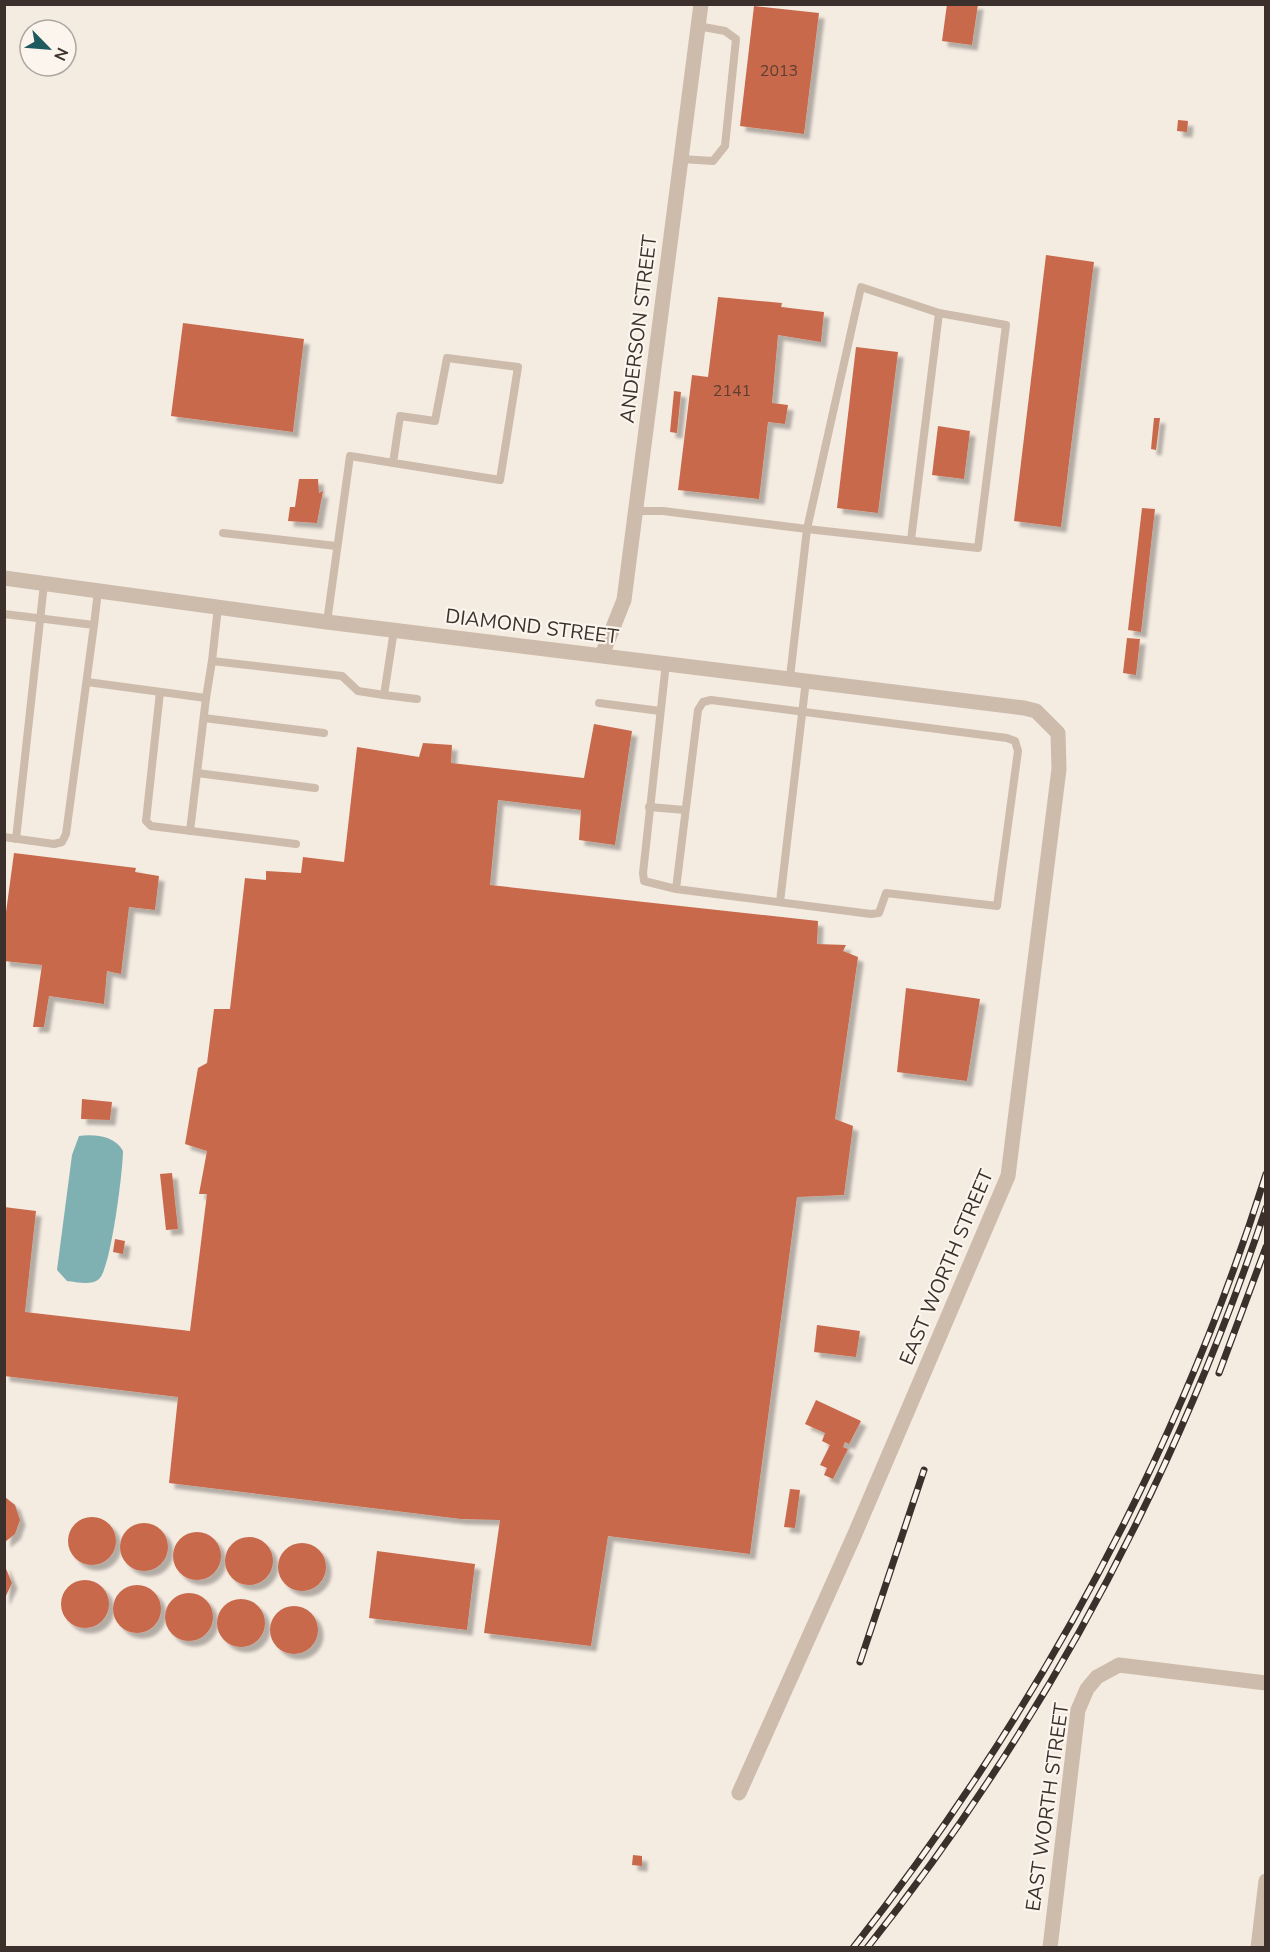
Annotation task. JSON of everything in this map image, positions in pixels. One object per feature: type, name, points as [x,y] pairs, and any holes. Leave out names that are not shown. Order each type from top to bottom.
[{"type":"street","name":"ANDERSON STREET","points":[[602,655],[624,600],[701,4]]},
{"type":"street","name":"DIAMOND STREET","points":[[4,578],[327,622],[798,678],[1024,708],[1036,711],[1051,724]]},
{"type":"street","name":"EAST WORTH STREET","points":[[740,1793],[859,1525],[1008,1176],[1059,769],[1058,733],[1051,724]]},
{"type":"street","name":"EAST WORTH STREET","points":[[1050,1947],[1078,1710],[1087,1689],[1097,1677],[1119,1665],[1266,1683]]},
{"type":"street","points":[[1258,1947],[1266,1881]]},
{"type":"lane","points":[[681,159],[713,161],[725,146],[736,39],[725,31],[698,26]]},
{"type":"lane","points":[[635,511],[663,511],[807,529],[978,548],[1006,325],[939,313],[861,287],[807,529],[798,678],[804,712],[780,903]]},
{"type":"lane","points":[[911,540],[939,313]]},
{"type":"lane","points":[[327,622],[350,456],[393,463],[500,480],[519,367],[447,358],[435,421],[400,416],[393,463]]},
{"type":"lane","points":[[223,532],[336,546]]},
{"type":"lane","points":[[16,839],[44,584]]},
{"type":"lane","points":[[4,837],[54,844],[62,842],[66,834],[98,591]]},
{"type":"lane","points":[[190,831],[218,607]]},
{"type":"lane","points":[[4,614],[94,625]]},
{"type":"lane","points":[[384,696],[394,630]]},
{"type":"lane","points":[[212,661],[342,676],[358,691],[417,699]]},
{"type":"lane","points":[[666,663],[649,807],[644,881],[676,889],[871,914],[879,913],[886,893],[997,906],[1000,901],[1018,751],[1015,741],[711,700],[703,702],[698,710],[676,889]]},
{"type":"lane","points":[[87,682],[206,698]]},
{"type":"lane","points":[[160,692],[145,815],[151,826],[296,844]]},
{"type":"lane","points":[[599,704],[660,711]]},
{"type":"lane","points":[[204,718],[324,733]]},
{"type":"lane","points":[[197,773],[315,788]]},
{"type":"lane","points":[[649,807],[686,810]]},
{"type":"water","points":[[92,1135],[110,1139],[123,1151],[119,1197],[108,1257],[99,1279],[88,1283],[67,1281],[57,1270],[72,1155],[79,1136]]},
{"type":"building","points":[[947,4],[978,4],[972,45],[942,41]]},
{"type":"building","points":[[754,6],[819,13],[804,134],[740,126]]},
{"type":"building","points":[[1178,120],[1188,121],[1187,132],[1177,131]]},
{"type":"building","points":[[1046,255],[1094,262],[1061,527],[1014,521]]},
{"type":"building","points":[[718,297],[782,303],[781,307],[824,312],[821,342],[778,335],[772,403],[788,405],[785,424],[768,422],[759,499],[678,490],[692,375],[708,377]]},
{"type":"building","points":[[183,323],[304,339],[293,432],[171,416]]},
{"type":"building","points":[[856,347],[898,352],[878,513],[837,508]]},
{"type":"building","points":[[674,391],[681,392],[677,433],[670,432]]},
{"type":"building","points":[[1154,418],[1160,418],[1156,450],[1151,449]]},
{"type":"building","points":[[938,426],[970,431],[964,479],[932,475]]},
{"type":"building","points":[[299,479],[318,479],[319,493],[323,491],[317,523],[288,521],[290,507],[295,507]]},
{"type":"building","points":[[1142,508],[1155,509],[1141,632],[1128,630]]},
{"type":"building","points":[[1127,638],[1140,639],[1136,675],[1123,673]]},
{"type":"building","points":[[594,724],[632,731],[615,845],[579,840],[581,810],[498,800],[490,885],[818,921],[817,944],[846,945],[843,951],[858,957],[835,1119],[853,1126],[844,1195],[797,1197],[750,1554],[608,1536],[591,1646],[484,1633],[500,1520],[461,1519],[169,1483],[178,1397],[4,1376],[4,1207],[36,1211],[25,1312],[190,1331],[207,1194],[199,1194],[207,1151],[185,1144],[198,1068],[207,1063],[214,1009],[230,1009],[245,878],[266,880],[266,871],[301,873],[303,857],[344,862],[357,747],[419,757],[423,743],[452,745],[451,763],[584,778]]},
{"type":"building","points":[[14,853],[136,868],[135,872],[159,876],[155,910],[129,907],[121,974],[107,971],[104,1004],[49,996],[44,1027],[33,1027],[42,965],[4,961],[4,927]]},
{"type":"building","points":[[906,988],[980,999],[967,1081],[897,1072]]},
{"type":"building","points":[[82,1099],[112,1102],[110,1120],[81,1119]]},
{"type":"building","points":[[172,1173],[178,1229],[166,1230],[160,1174]]},
{"type":"building","points":[[115,1239],[125,1241],[123,1254],[113,1252]]},
{"type":"building","points":[[817,1325],[860,1331],[856,1357],[814,1352]]},
{"type":"building","points":[[816,1400],[861,1421],[849,1444],[845,1442],[843,1447],[848,1449],[833,1479],[824,1475],[827,1468],[820,1465],[830,1445],[822,1441],[825,1433],[805,1424]]},
{"type":"building","points":[[790,1489],[800,1490],[795,1528],[784,1527]]},
{"type":"building","points":[[5,1497],[15,1505],[20,1520],[15,1534],[5,1542]]},
{"type":"building","points":[[92,1517],[109,1524],[116,1541],[109,1558],[92,1565],[75,1558],[68,1541],[75,1524]]},
{"type":"building","points":[[144,1523],[161,1530],[168,1547],[161,1564],[144,1571],[127,1564],[120,1547],[127,1530]]},
{"type":"building","points":[[197,1532],[214,1539],[221,1556],[214,1573],[197,1580],[180,1573],[173,1556],[180,1539]]},
{"type":"building","points":[[249,1537],[266,1544],[273,1561],[266,1578],[249,1585],[232,1578],[225,1561],[232,1544]]},
{"type":"building","points":[[302,1543],[319,1550],[326,1567],[319,1584],[302,1591],[285,1584],[278,1567],[285,1550]]},
{"type":"building","points":[[377,1551],[475,1564],[467,1630],[369,1618]]},
{"type":"building","points":[[4,1564],[12,1583],[4,1600]]},
{"type":"building","points":[[85,1580],[102,1587],[109,1604],[102,1621],[85,1628],[68,1621],[61,1604],[68,1587]]},
{"type":"building","points":[[137,1585],[154,1592],[161,1609],[154,1626],[137,1633],[120,1626],[113,1609],[120,1592]]},
{"type":"building","points":[[189,1593],[206,1600],[213,1617],[206,1634],[189,1641],[172,1634],[165,1617],[172,1600]]},
{"type":"building","points":[[241,1599],[258,1606],[265,1623],[258,1640],[241,1647],[224,1640],[217,1623],[224,1606]]},
{"type":"building","points":[[294,1606],[311,1613],[318,1630],[311,1647],[294,1654],[277,1647],[270,1630],[277,1613]]},
{"type":"building","points":[[633,1855],[642,1856],[642,1866],[632,1865]]},
{"type":"railway","points":[[853,1948],[920,1859],[982,1769],[1041,1675],[1095,1580],[1190,1382],[1230,1279],[1266,1174]]},
{"type":"railway","points":[[867,1948],[931,1863],[991,1777],[1047,1687],[1099,1596],[1147,1502],[1191,1406],[1266,1208]]},
{"type":"railway","points":[[1219,1373],[1266,1247]]},
{"type":"railway","points":[[860,1662],[924,1470]]}]
